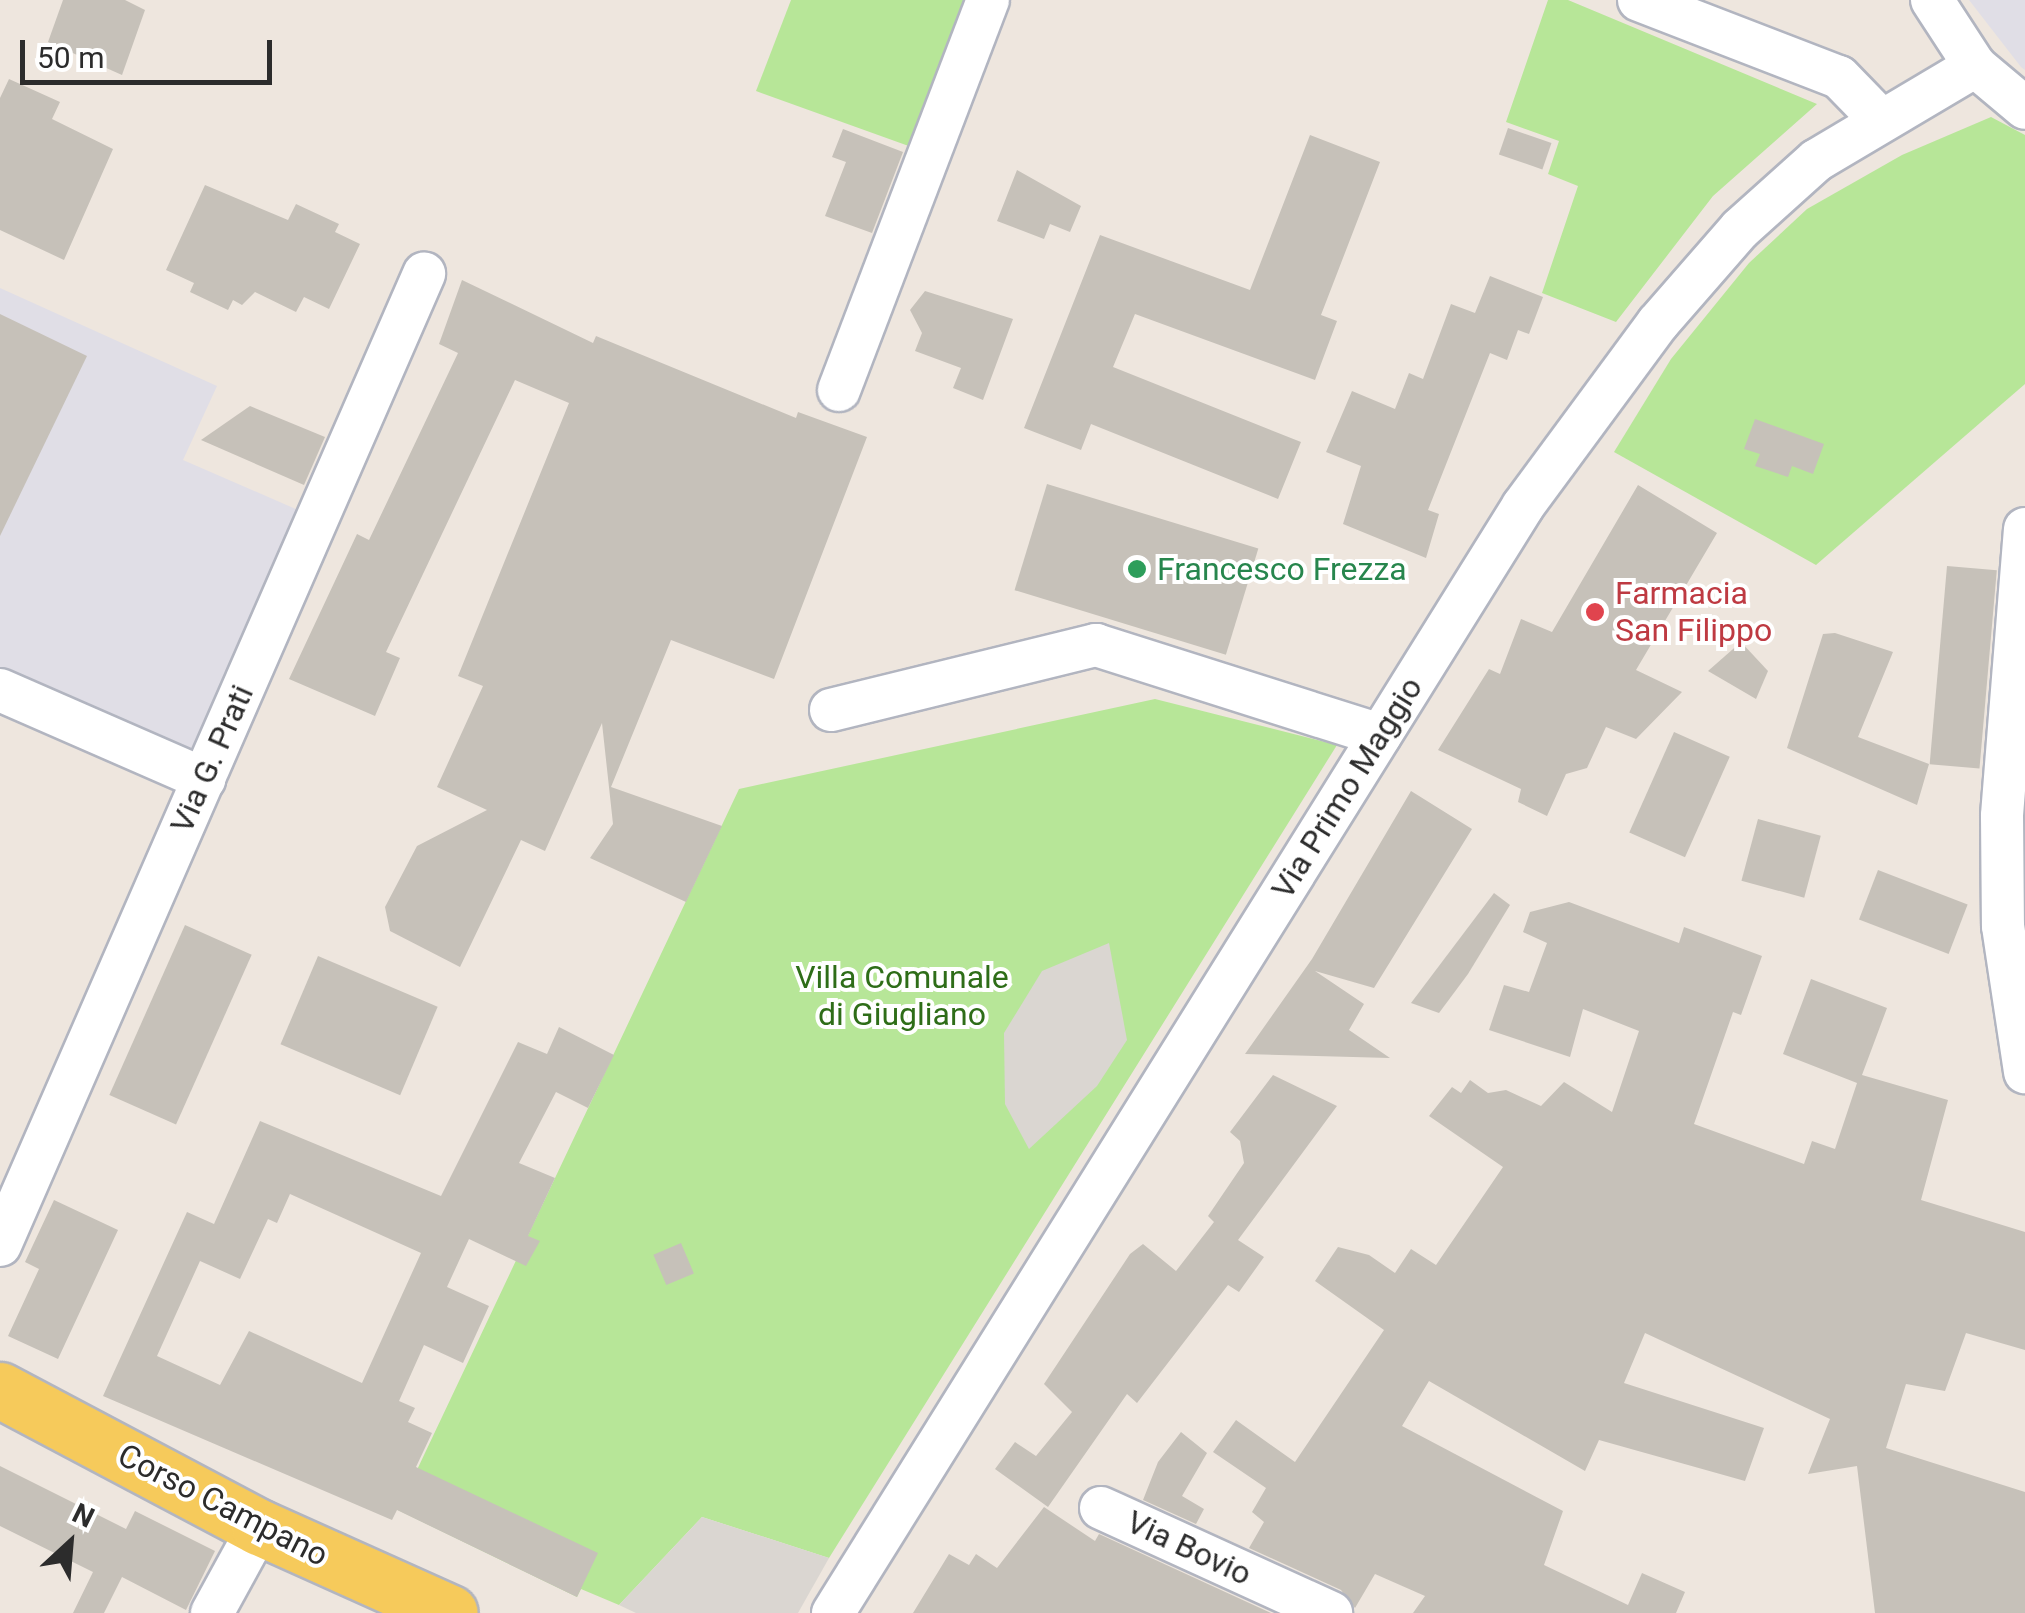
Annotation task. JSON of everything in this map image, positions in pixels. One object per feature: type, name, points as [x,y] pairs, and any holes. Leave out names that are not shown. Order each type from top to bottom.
[{"type":"main road","name":"Corso Campano","points":[[0,1390],[259,1528],[450,1613]]},
{"type":"street","points":[[839,390],[988,0]]},
{"type":"street","points":[[1639,0],[1838,77],[1879,118]]},
{"type":"street","points":[[1932,0],[1975,66],[2025,108]]},
{"type":"street","name":"Via Primo Maggio","points":[[833,1613],[1523,506],[1658,323],[1740,230],[1817,160],[1879,118],[1975,66]]},
{"type":"street","name":"Via G. Prati","points":[[0,1245],[424,274]]},
{"type":"street","points":[[2025,528],[2002,871],[2012,1014],[2025,1072]]},
{"type":"street","points":[[832,710],[1096,645],[1380,735]]},
{"type":"street","points":[[0,690],[204,779]]},
{"type":"street","name":"Via Bovio","points":[[1101,1508],[1330,1613]]},
{"type":"street","points":[[212,1613],[259,1528]]},
{"type":"shaded area","points":[[1969,0],[2025,0],[2025,70],[2021,67]]},
{"type":"shaded area","points":[[0,288],[217,386],[183,460],[298,510],[176,783],[0,714]]},
{"type":"shaded area","points":[[1109,943],[1127,1040],[1097,1086],[1029,1149],[1005,1104],[1004,1033],[1042,971]]},
{"type":"shaded area","points":[[702,1517],[829,1558],[798,1613],[636,1613],[619,1605]]},
{"type":"green space","points":[[791,0],[976,0],[917,149],[756,91]]},
{"type":"green space","points":[[1548,0],[1568,0],[1817,104],[1713,196],[1616,322],[1542,293],[1578,186],[1548,174],[1559,141],[1506,122]]},
{"type":"green space","points":[[1991,117],[2025,135],[2025,384],[1816,565],[1614,452],[1671,359],[1749,263],[1807,209],[1902,155]]},
{"type":"green space","name":"Villa Comunale di Giugliano","points":[[1155,699],[1337,745],[829,1558],[702,1517],[619,1605],[581,1589],[577,1597],[398,1510],[739,789]]},
{"type":"building","points":[[63,0],[125,0],[145,10],[122,75],[48,42]]},
{"type":"building","points":[[9,79],[60,102],[52,119],[113,149],[64,260],[0,230],[0,98]]},
{"type":"building","points":[[1508,128],[1551,143],[1542,169],[1499,154]]},
{"type":"building","points":[[843,129],[903,152],[872,233],[825,216],[846,162],[832,157]]},
{"type":"building","points":[[1310,135],[1380,162],[1321,315],[1337,321],[1315,380],[1135,314],[1113,367],[1301,442],[1278,499],[1091,424],[1081,450],[1024,428],[1100,235],[1250,290]]},
{"type":"building","points":[[1017,170],[1081,206],[1070,232],[1050,224],[1044,239],[997,221]]},
{"type":"building","points":[[205,185],[288,220],[296,204],[339,224],[335,232],[360,244],[329,309],[304,297],[296,312],[255,292],[242,305],[233,300],[228,310],[190,292],[194,283],[166,270]]},
{"type":"building","points":[[1490,276],[1543,297],[1529,334],[1518,330],[1507,360],[1490,353],[1428,510],[1439,514],[1426,558],[1343,524],[1361,466],[1326,452],[1352,391],[1395,409],[1409,373],[1423,379],[1451,304],[1475,313]]},
{"type":"building","points":[[462,280],[593,343],[596,336],[796,418],[798,412],[867,437],[774,679],[671,640],[611,787],[722,826],[686,902],[590,858],[613,824],[602,723],[545,851],[521,840],[460,967],[390,931],[385,907],[417,846],[487,810],[437,787],[483,686],[458,676],[569,403],[515,380],[386,652],[400,658],[375,716],[289,679],[357,534],[369,540],[458,353],[439,344]]},
{"type":"building","points":[[925,291],[1013,319],[983,400],[953,388],[961,368],[915,351],[922,333],[910,310]]},
{"type":"building","points":[[0,314],[87,356],[0,536]]},
{"type":"building","points":[[250,406],[325,437],[304,485],[201,440]]},
{"type":"building","points":[[1755,419],[1824,444],[1813,474],[1792,466],[1788,477],[1755,466],[1760,454],[1744,449]]},
{"type":"building","name":"Francesco Frezza","points":[[1047,484],[1258,549],[1226,655],[1015,590]]},
{"type":"building","points":[[1638,485],[1717,533],[1636,670],[1682,692],[1636,739],[1606,727],[1587,768],[1566,774],[1547,816],[1518,802],[1521,789],[1438,750],[1489,669],[1500,674],[1521,619],[1552,632]]},
{"type":"building","points":[[1947,566],[1997,570],[1979,769],[1930,764]]},
{"type":"building","points":[[1835,633],[1893,652],[1858,737],[1929,764],[1917,805],[1787,748],[1823,634]]},
{"type":"building","points":[[1741,642],[1768,671],[1756,699],[1708,671]]},
{"type":"building","points":[[1674,732],[1730,757],[1685,857],[1629,832]]},
{"type":"building","points":[[1411,791],[1472,829],[1374,988],[1315,971],[1364,1004],[1349,1030],[1390,1058],[1245,1054],[1312,959]]},
{"type":"building","points":[[1758,819],[1821,836],[1804,898],[1741,881]]},
{"type":"building","points":[[1878,870],[1968,904],[1949,954],[1859,919]]},
{"type":"building","points":[[1494,893],[1510,905],[1439,1013],[1411,1003]]},
{"type":"building","points":[[1569,902],[1679,943],[1684,927],[1762,956],[1741,1015],[1733,1012],[1694,1124],[1804,1164],[1812,1141],[1835,1149],[1857,1083],[1783,1054],[1811,979],[1887,1008],[1862,1075],[1948,1100],[1921,1200],[2025,1232],[2025,1350],[1966,1333],[1945,1391],[1906,1384],[1886,1448],[2025,1492],[2025,1613],[1875,1613],[1857,1466],[1808,1474],[1830,1419],[1645,1333],[1624,1383],[1764,1428],[1745,1481],[1599,1440],[1585,1471],[1429,1381],[1402,1426],[1563,1511],[1544,1565],[1628,1605],[1642,1573],[1685,1592],[1676,1613],[1413,1613],[1425,1596],[1375,1574],[1355,1608],[1341,1590],[1249,1548],[1264,1522],[1252,1512],[1266,1488],[1213,1452],[1236,1420],[1295,1462],[1384,1330],[1315,1281],[1338,1247],[1369,1255],[1395,1273],[1411,1249],[1436,1265],[1503,1167],[1429,1116],[1452,1087],[1461,1093],[1470,1080],[1488,1093],[1506,1090],[1541,1106],[1564,1082],[1612,1112],[1639,1031],[1583,1009],[1570,1057],[1489,1030],[1504,985],[1529,992],[1547,943],[1523,932],[1530,912]]},
{"type":"building","points":[[185,925],[252,955],[176,1125],[109,1095]]},
{"type":"building","points":[[318,956],[438,1007],[400,1095],[280,1044]]},
{"type":"building","points":[[559,1027],[614,1055],[588,1108],[556,1092],[519,1163],[555,1178],[528,1236],[540,1241],[526,1266],[469,1239],[447,1287],[489,1306],[463,1363],[424,1345],[399,1401],[415,1408],[408,1422],[432,1433],[416,1467],[598,1553],[577,1597],[397,1510],[392,1520],[103,1396],[187,1212],[214,1224],[260,1121],[441,1196],[518,1042],[547,1054]],"holes":[[[290,1194],[421,1253],[362,1383],[249,1331],[220,1385],[157,1356],[200,1261],[240,1279],[268,1219],[277,1223]]]},
{"type":"building","points":[[1273,1075],[1337,1106],[1238,1240],[1264,1257],[1239,1292],[1228,1285],[1137,1403],[1127,1394],[1048,1507],[995,1469],[1015,1442],[1036,1456],[1072,1412],[1044,1384],[1130,1254],[1143,1244],[1176,1271],[1214,1222],[1208,1216],[1244,1163],[1240,1141],[1230,1132]]},
{"type":"building","points":[[54,1200],[118,1230],[58,1359],[8,1336],[39,1269],[25,1262]]},
{"type":"building","points":[[681,1243],[694,1273],[666,1285],[653,1255]]},
{"type":"building","points":[[1181,1432],[1207,1453],[1182,1496],[1204,1509],[1196,1524],[1143,1500],[1158,1462]]},
{"type":"building","points":[[0,1466],[126,1529],[135,1511],[215,1551],[186,1610],[122,1577],[104,1613],[73,1613],[93,1572],[0,1526]]},
{"type":"building","points":[[1044,1507],[1095,1541],[1099,1534],[1271,1613],[913,1613],[949,1554],[969,1565],[976,1554],[997,1568]]},
{"type":"place","name":"Francesco Frezza","points":[[1137,569]]},
{"type":"place","name":"Farmacia San Filippo","points":[[1595,612]]}]
